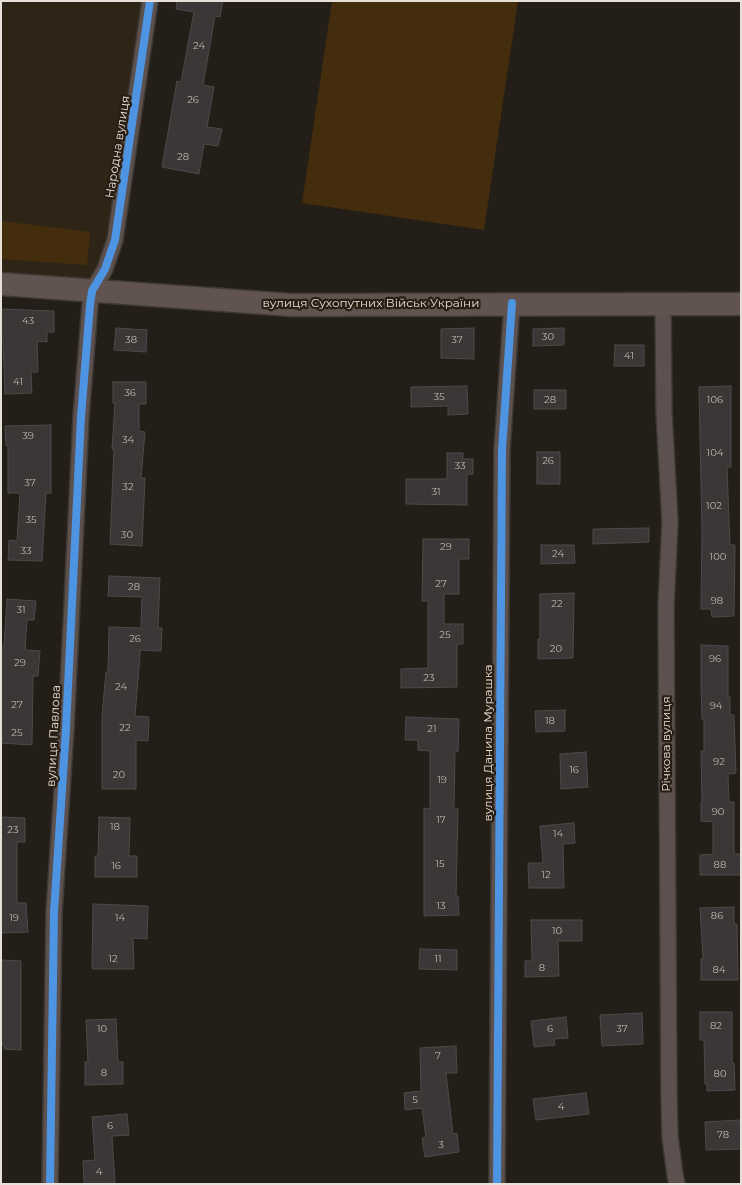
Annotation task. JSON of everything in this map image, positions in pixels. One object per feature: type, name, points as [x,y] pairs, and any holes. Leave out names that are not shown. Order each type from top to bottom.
[{"type":"street","name":"Народна вулиця","points":[[92,291],[105,269],[115,240],[150,1]]},
{"type":"street","name":"вулиця Сухопутних Військ України","points":[[1,284],[291,304],[741,304]]},
{"type":"street","name":"вулиця Павлова","points":[[50,1184],[54,912],[66,729],[81,417],[92,291]]},
{"type":"street","name":"вулиця Данила Мурашка","points":[[497,1184],[502,450],[512,303]]},
{"type":"street","name":"Річкова вулиця","points":[[663,304],[664,412],[670,522],[666,606],[669,1096],[670,1137],[674,1175],[677,1184]]},
{"type":"shaded area","points":[[1,1],[145,1],[107,252],[93,278],[85,280],[1,275]]},
{"type":"shaded area","points":[[332,1],[518,1],[484,230],[302,203]]},
{"type":"shaded area","points":[[1,221],[90,232],[87,265],[1,259]]},
{"type":"building","points":[[177,1],[223,1],[220,17],[215,16],[203,85],[214,87],[207,127],[222,129],[218,146],[204,144],[199,174],[162,167],[177,81],[181,82],[194,12],[176,9]]},
{"type":"building","points":[[1,309],[54,311],[54,332],[47,332],[47,342],[37,341],[38,372],[31,372],[32,393],[5,394]]},
{"type":"building","points":[[116,328],[147,330],[146,352],[114,350]]},
{"type":"building","points":[[474,328],[474,359],[441,358],[441,329]]},
{"type":"building","points":[[564,328],[564,345],[533,346],[533,329]]},
{"type":"building","points":[[615,345],[644,345],[644,366],[614,366]]},
{"type":"building","points":[[113,382],[146,382],[146,404],[139,404],[139,431],[145,432],[141,478],[145,478],[142,546],[110,544],[115,403],[113,403]]},
{"type":"building","points":[[467,386],[468,414],[448,415],[448,406],[411,407],[411,387]]},
{"type":"building","points":[[731,386],[731,467],[727,467],[730,545],[735,545],[734,616],[712,617],[711,609],[701,609],[702,531],[699,387]]},
{"type":"building","points":[[534,390],[566,390],[566,409],[534,409]]},
{"type":"building","points":[[51,425],[51,493],[46,493],[42,561],[8,560],[9,540],[17,541],[20,493],[8,493],[8,445],[6,446],[5,426]]},
{"type":"building","points":[[537,452],[560,452],[560,484],[537,484]]},
{"type":"building","points":[[447,453],[463,453],[463,459],[473,459],[473,474],[467,474],[467,505],[406,504],[406,479],[447,479]]},
{"type":"building","points":[[649,528],[649,542],[593,544],[593,529]]},
{"type":"building","points":[[423,539],[469,539],[469,559],[459,559],[459,594],[444,594],[444,624],[463,624],[463,644],[457,644],[457,687],[401,688],[401,669],[428,668],[428,601],[422,601]]},
{"type":"building","points":[[541,545],[574,545],[575,563],[541,564]]},
{"type":"building","points":[[109,576],[160,578],[158,628],[162,628],[161,651],[140,650],[135,716],[149,717],[148,741],[136,740],[136,789],[102,789],[102,715],[106,672],[108,672],[109,627],[141,628],[142,597],[108,596]]},
{"type":"building","points":[[574,593],[573,658],[538,659],[540,594]]},
{"type":"building","points":[[7,599],[36,601],[34,620],[27,620],[25,650],[40,651],[38,676],[33,676],[32,745],[1,743],[1,646],[4,646]]},
{"type":"building","points":[[701,645],[728,646],[728,697],[730,697],[730,715],[734,715],[736,773],[728,774],[729,802],[734,802],[734,854],[740,854],[741,875],[700,875],[700,855],[713,854],[713,822],[701,821],[701,751],[704,751],[704,719],[702,719]]},
{"type":"building","points":[[565,710],[565,731],[536,732],[535,711]]},
{"type":"building","points":[[406,717],[459,719],[458,752],[455,751],[454,809],[458,809],[456,896],[458,896],[459,915],[424,916],[424,808],[430,809],[430,751],[418,750],[418,740],[405,740]]},
{"type":"building","points":[[586,752],[588,787],[561,789],[560,754]]},
{"type":"building","points":[[1,817],[25,818],[25,842],[17,842],[17,903],[26,903],[28,932],[1,933]]},
{"type":"building","points":[[99,817],[130,818],[129,856],[137,856],[137,877],[95,877],[95,856],[98,856]]},
{"type":"building","points":[[574,823],[575,843],[563,844],[564,888],[529,888],[528,863],[543,863],[540,826]]},
{"type":"building","points":[[93,904],[148,906],[147,939],[133,938],[134,969],[92,969]]},
{"type":"building","points":[[734,907],[734,924],[737,924],[738,980],[701,980],[701,959],[703,959],[700,908]]},
{"type":"building","points":[[531,920],[582,920],[582,941],[558,941],[559,976],[525,977],[525,961],[532,961]]},
{"type":"building","points":[[420,949],[457,950],[457,970],[419,969]]},
{"type":"building","points":[[1,960],[21,961],[21,1050],[4,1049],[4,1045],[1,1045]]},
{"type":"building","points":[[700,1012],[732,1012],[732,1063],[734,1063],[735,1090],[707,1091],[707,1084],[705,1084],[704,1040],[700,1040]]},
{"type":"building","points":[[642,1013],[643,1044],[602,1046],[600,1015]]},
{"type":"building","points":[[566,1017],[568,1038],[554,1039],[555,1045],[534,1047],[531,1021]]},
{"type":"building","points":[[116,1019],[118,1062],[123,1062],[123,1084],[85,1085],[85,1062],[88,1062],[86,1020]]},
{"type":"building","points":[[456,1046],[457,1073],[446,1073],[453,1134],[457,1133],[459,1152],[425,1157],[422,1138],[426,1138],[422,1108],[405,1110],[404,1093],[421,1091],[420,1048]]},
{"type":"building","points":[[586,1093],[589,1114],[536,1120],[533,1099]]},
{"type":"building","points":[[127,1114],[129,1135],[112,1136],[115,1183],[84,1184],[83,1161],[95,1160],[92,1117]]},
{"type":"building","points":[[741,1120],[741,1149],[706,1150],[705,1122]]},
{"type":"cycle path","points":[[50,1184],[54,912],[66,729],[81,417],[90,305],[92,291],[105,269],[115,240],[150,1]]},
{"type":"cycle path","points":[[497,1184],[502,450],[512,303]]}]
